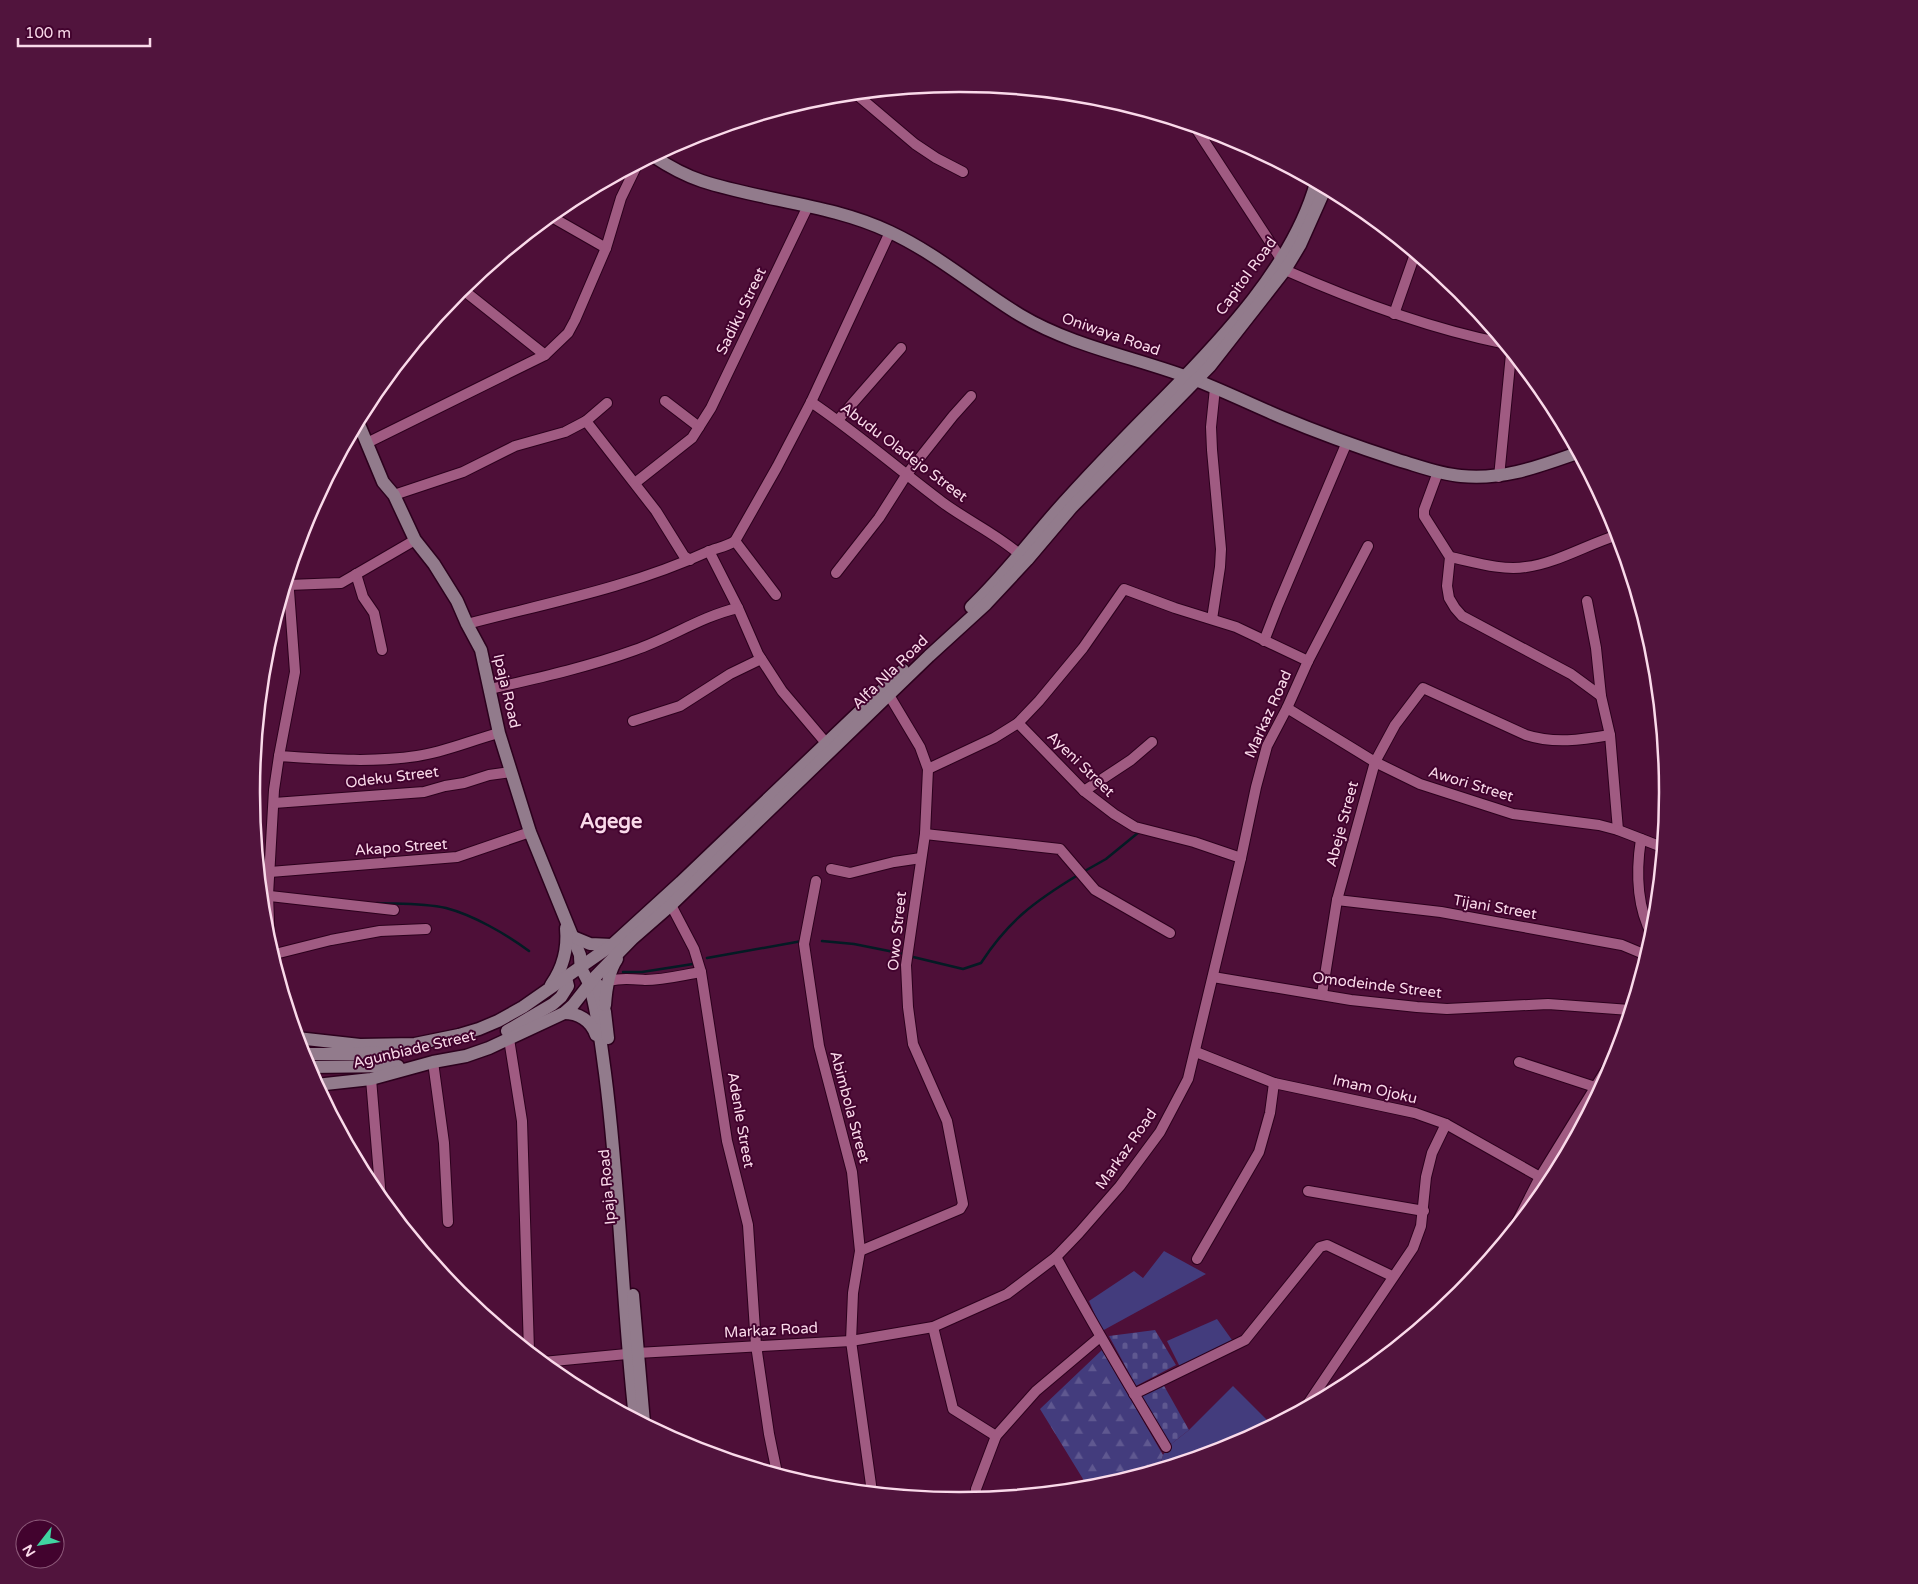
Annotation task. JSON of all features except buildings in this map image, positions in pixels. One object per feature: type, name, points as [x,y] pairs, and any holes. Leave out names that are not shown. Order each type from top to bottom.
[{"type":"main road","name":"Oniwaya Road","points":[[660,160],[701,181],[808,206],[870,224],[890,232],[928,253],[1022,316],[1055,332],[1100,349],[1191,378],[1283,418],[1347,442],[1438,472],[1460,476],[1499,477],[1522,472],[1572,455]]},
{"type":"main road","name":"Capitol Road","points":[[1283,265],[1314,189]]},
{"type":"main road","name":"Capitol Road","points":[[1191,378],[1210,366],[1240,329],[1283,265],[1300,245],[1322,194]]},
{"type":"main road","name":"Alfa Nla Road","points":[[582,962],[612,945],[666,902],[887,691],[1024,557],[1191,378]]},
{"type":"main road","name":"Ipaja Road","points":[[361,429],[383,482],[394,495],[415,540],[434,564],[457,601],[466,624],[481,650],[499,733],[530,832],[582,962],[605,1012],[622,1171],[635,1411]]},
{"type":"main road","name":"Alfa Nla Road","points":[[592,981],[666,902],[826,743],[887,691]]},
{"type":"main road","points":[[544,993],[556,978],[562,965],[567,941],[564,916]]},
{"type":"main road","points":[[573,937],[590,944],[612,945]]},
{"type":"main road","points":[[605,1012],[609,981],[614,964],[632,939]]},
{"type":"main road","name":"Agunbiade Street","points":[[305,1039],[360,1045],[416,1044],[459,1035],[498,1021],[566,978],[582,962]]},
{"type":"main road","points":[[433,1062],[516,1027],[553,1004],[566,992],[568,986],[566,978]]},
{"type":"main road","name":"Ipaja Road","points":[[592,981],[617,1190],[633,1353],[643,1415]]},
{"type":"main road","name":"Agunbiade Street","points":[[324,1084],[371,1079],[433,1062],[466,1056],[509,1039],[564,1013],[573,1005],[592,981]]},
{"type":"main road","points":[[564,1013],[574,1013],[590,1023],[595,1031],[601,1050]]},
{"type":"main road","points":[[311,1054],[372,1052],[416,1044]]},
{"type":"main road","points":[[316,1067],[418,1066]]},
{"type":"street","points":[[862,99],[915,144],[936,158],[963,172]]},
{"type":"street","points":[[1201,136],[1283,265],[1337,293],[1394,314],[1493,341]]},
{"type":"street","points":[[366,443],[545,355],[568,333],[606,248],[621,198],[633,174]]},
{"type":"street","name":"Sadiku Street","points":[[635,483],[692,438],[700,427],[715,400],[808,206]]},
{"type":"street","points":[[557,220],[606,248]]},
{"type":"street","points":[[466,624],[627,582],[727,546],[735,541],[811,402],[890,232]]},
{"type":"street","points":[[1394,314],[1413,260]]},
{"type":"street","points":[[468,294],[545,355]]},
{"type":"street","points":[[838,420],[901,348]]},
{"type":"street","points":[[1499,477],[1510,361]]},
{"type":"street","points":[[1212,619],[1221,549],[1212,450],[1215,388]]},
{"type":"street","points":[[836,574],[879,518],[907,474],[971,396]]},
{"type":"street","points":[[665,401],[700,427]]},
{"type":"street","name":"Abudu Oladejo Street","points":[[811,402],[838,420],[942,502],[985,529],[1024,557]]},
{"type":"street","points":[[394,495],[463,472],[515,446],[565,432],[586,421],[607,403]]},
{"type":"street","points":[[586,421],[656,511],[684,556],[690,560]]},
{"type":"street","points":[[1264,641],[1347,442]]},
{"type":"street","points":[[1438,472],[1424,510],[1424,516],[1450,557],[1447,586],[1449,598],[1454,608],[1462,616],[1571,674],[1601,696]]},
{"type":"street","points":[[1450,557],[1482,564],[1524,568],[1610,538]]},
{"type":"street","points":[[292,581],[340,583],[415,540]]},
{"type":"street","points":[[735,541],[776,595]]},
{"type":"street","name":"Markaz Road","points":[[552,1361],[633,1353],[851,1341],[934,1327],[1007,1294],[1056,1257],[1120,1186],[1160,1132],[1188,1078],[1196,1052],[1241,858],[1260,766],[1267,746],[1287,708],[1308,661],[1368,546]]},
{"type":"street","points":[[709,551],[761,659],[782,692],[826,743]]},
{"type":"street","points":[[356,574],[363,597],[374,613],[382,650]]},
{"type":"street","points":[[928,769],[994,738],[1018,723],[1083,648],[1124,589],[1236,627],[1308,661]]},
{"type":"street","points":[[266,888],[270,872],[279,756],[296,672],[289,592]]},
{"type":"street","points":[[1587,601],[1596,648],[1601,696],[1610,735],[1618,830]]},
{"type":"street","points":[[490,690],[636,650],[714,616],[738,608]]},
{"type":"street","points":[[633,721],[680,706],[730,674],[761,659]]},
{"type":"street","name":"Abeje Street","points":[[1322,994],[1337,900],[1375,762],[1395,724],[1423,688],[1538,739],[1576,741],[1610,735]]},
{"type":"street","name":"Owo Street","points":[[860,1251],[960,1209],[963,1204],[947,1121],[913,1044],[906,965],[924,834],[928,769],[920,747],[887,691]]},
{"type":"street","name":"Awori Street","points":[[1287,708],[1375,762],[1420,784],[1513,814],[1599,825],[1656,845]]},
{"type":"street","name":"Ayeni Street","points":[[1018,723],[1084,792],[1103,807],[1135,827],[1194,842],[1241,858]]},
{"type":"street","points":[[279,756],[339,760],[379,760],[419,756],[499,733]]},
{"type":"street","points":[[1084,792],[1131,760],[1152,742]]},
{"type":"street","name":"Odeku Street","points":[[274,803],[424,792],[445,786],[464,784],[489,775],[511,772]]},
{"type":"street","name":"Akapo Street","points":[[270,872],[457,858],[530,832]]},
{"type":"street","points":[[924,834],[1060,849],[1084,880],[1095,890],[1170,933]]},
{"type":"street","points":[[1641,839],[1637,861],[1637,883],[1646,920]]},
{"type":"street","points":[[831,869],[850,873],[921,858]]},
{"type":"street","name":"Abimbola Street","points":[[816,881],[804,944],[818,1046],[852,1172],[860,1251],[853,1293],[851,1341],[871,1486]]},
{"type":"street","points":[[267,895],[394,910]]},
{"type":"street","name":"Tijani Street","points":[[1337,900],[1451,914],[1622,945],[1640,952]]},
{"type":"street","name":"Adenle Street","points":[[666,902],[694,949],[700,972],[728,1142],[748,1225],[756,1345],[776,1467]]},
{"type":"street","points":[[279,953],[331,940],[380,931],[426,929]]},
{"type":"street","points":[[609,981],[624,978],[644,980],[669,978],[700,972]]},
{"type":"street","name":"Omodeinde Street","points":[[1213,977],[1382,1004],[1447,1009],[1548,1004],[1623,1010]]},
{"type":"street","points":[[509,1039],[522,1121],[529,1343]]},
{"type":"street","name":"Imam Ojoku","points":[[1196,1052],[1274,1083],[1379,1104],[1415,1113],[1446,1124],[1540,1177]]},
{"type":"street","points":[[433,1062],[444,1143],[448,1222]]},
{"type":"street","points":[[1519,1062],[1593,1086]]},
{"type":"street","points":[[371,1079],[380,1185]]},
{"type":"street","points":[[1197,1259],[1260,1152],[1270,1114],[1274,1083]]},
{"type":"street","points":[[1531,1195],[1584,1105]]},
{"type":"street","points":[[1313,1395],[1392,1276],[1413,1248],[1424,1211],[1426,1177],[1432,1153],[1446,1124]]},
{"type":"street","points":[[1308,1191],[1424,1211]]},
{"type":"street","points":[[1134,1394],[1245,1340],[1323,1245],[1327,1245],[1392,1276]]},
{"type":"street","points":[[1056,1257],[1100,1337],[1166,1447]]},
{"type":"street","points":[[934,1327],[953,1409],[996,1436]]},
{"type":"street","points":[[976,1491],[996,1436],[1036,1391],[1100,1337]]},
{"type":"green space","points":[[1164,1251],[1206,1274],[1102,1331],[1089,1301],[1134,1271],[1143,1278]]},
{"type":"green space","points":[[1217,1319],[1232,1340],[1180,1367],[1167,1341]]},
{"type":"green space","points":[[1155,1330],[1176,1365],[1136,1386],[1109,1336]]},
{"type":"green space","points":[[1102,1350],[1163,1455],[1161,1461],[1140,1468],[1083,1480],[1040,1409]]},
{"type":"green space","points":[[1163,1384],[1189,1430],[1170,1445],[1141,1395]]},
{"type":"green space","points":[[1233,1386],[1267,1420],[1227,1438],[1161,1461],[1170,1445],[1189,1430]]},
{"type":"waterway","points":[[1083,872],[1106,859],[1139,832]]},
{"type":"waterway","points":[[909,956],[963,969],[981,963],[1001,935],[1024,913],[1048,894],[1078,875]]},
{"type":"waterway","points":[[377,903],[429,905],[456,911],[489,926],[529,951]]},
{"type":"waterway","points":[[707,958],[802,941]]},
{"type":"waterway","points":[[822,941],[854,944],[904,954]]},
{"type":"waterway","points":[[623,972],[642,972],[693,964]]},
{"type":"district","name":"Agege","points":[[611,821]]}]
